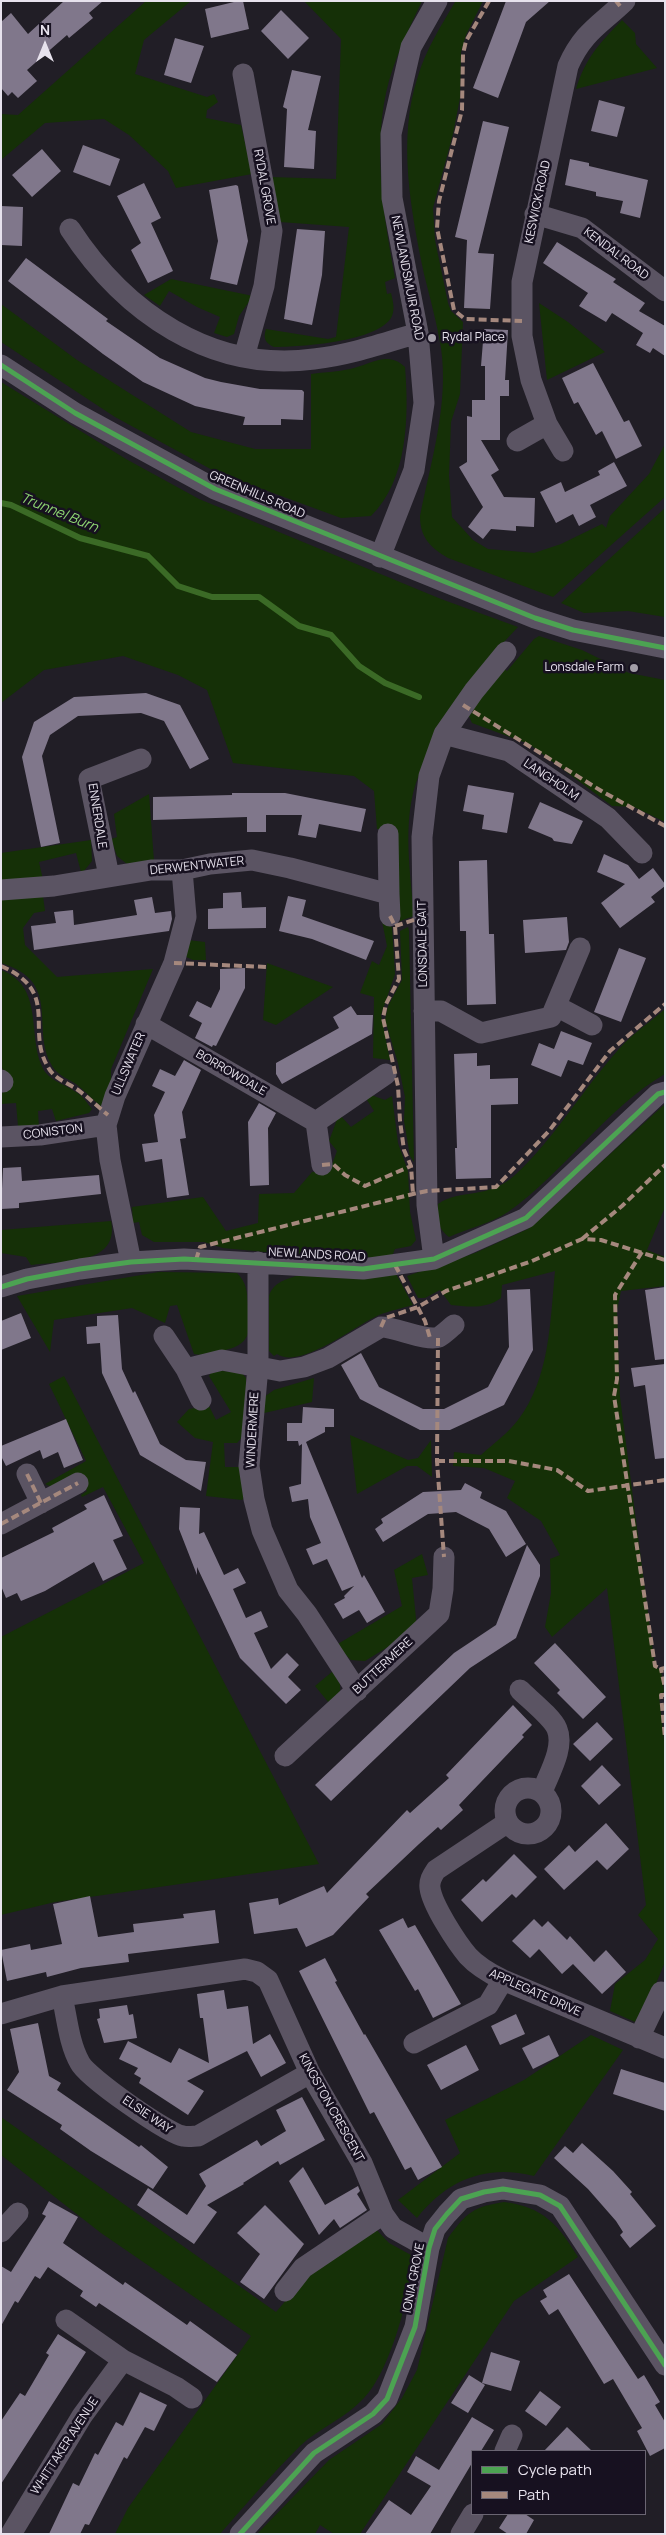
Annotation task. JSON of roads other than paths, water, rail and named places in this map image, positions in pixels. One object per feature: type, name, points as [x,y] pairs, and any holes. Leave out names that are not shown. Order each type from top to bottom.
[{"type":"street","name":"NEWLANDSMUIR ROAD","points":[[380,557],[414,470],[424,403],[418,333],[392,198],[390,134],[411,47],[437,1]]},
{"type":"street","name":"KESWICK ROAD","points":[[564,451],[547,424],[531,380],[522,336],[522,282],[568,66],[576,48],[587,33],[625,1]]},
{"type":"street","name":"RYDAL GROVE","points":[[244,74],[272,231],[264,286],[244,357]]},
{"type":"street","name":"KENDAL ROAD","points":[[535,214],[582,228],[665,291]]},
{"type":"street","points":[[70,229],[104,273],[139,308],[158,322],[199,344],[244,357],[280,361],[312,360],[343,355],[418,333]]},
{"type":"street","name":"GREENHILLS ROAD","points":[[1,365],[75,413],[215,489],[535,618],[573,630],[665,648]]},
{"type":"street","points":[[517,441],[547,424]]},
{"type":"street","name":"LONSDALE GAIT","points":[[434,1259],[427,1205],[422,837],[429,776],[444,734],[474,691],[506,652]]},
{"type":"street","name":"LANGHOLM","points":[[444,734],[508,751],[608,818],[642,853]]},
{"type":"street","name":"ENNERDALE","points":[[109,876],[100,843],[89,778],[141,760]]},
{"type":"street","points":[[388,834],[390,916]]},
{"type":"street","name":"DERWENTWATER","points":[[1,890],[54,886],[152,870],[182,870],[210,864],[252,860],[389,894]]},
{"type":"street","name":"ULLSWATER","points":[[131,1262],[110,1160],[106,1125],[115,1096],[174,963],[186,917],[182,870]]},
{"type":"street","points":[[424,1011],[441,1011],[481,1033],[551,1017],[580,948]]},
{"type":"street","points":[[556,1006],[592,1025]]},
{"type":"street","name":"BORROWDALE","points":[[146,1024],[316,1122]]},
{"type":"street","points":[[322,1165],[316,1122],[386,1074]]},
{"type":"street","name":"NEWLANDS ROAD","points":[[1,1287],[27,1279],[131,1262],[184,1259],[363,1269],[434,1259],[526,1218],[658,1094],[665,1092]]},
{"type":"street","name":"CONISTON","points":[[1,1136],[40,1135],[106,1125]]},
{"type":"street","name":"WINDERMERE","points":[[258,1262],[258,1367],[249,1466],[254,1498],[262,1530],[288,1590],[307,1614],[357,1691]]},
{"type":"street","points":[[186,1370],[222,1360],[280,1371],[304,1367],[328,1358],[381,1328],[390,1327],[430,1338],[438,1338],[454,1325]]},
{"type":"street","points":[[164,1336],[186,1370],[201,1400]]},
{"type":"street","points":[[26,1474],[41,1503]]},
{"type":"street","points":[[1,1524],[78,1483]]},
{"type":"street","name":"BUTTERMERE","points":[[285,1756],[438,1614],[443,1589],[444,1557]]},
{"type":"street","points":[[520,1690],[557,1727],[560,1739],[542,1792]]},
{"type":"street","points":[[525,1788],[532,1788],[542,1792],[549,1801],[551,1817],[542,1829],[527,1834],[520,1832],[508,1822],[505,1808],[512,1795],[525,1788]]},
{"type":"street","name":"APPLEGATE DRIVE","points":[[508,1822],[436,1870],[430,1879],[430,1888],[436,1904],[468,1956],[487,1972],[503,1980],[665,2048]]},
{"type":"street","name":"KINGSTON CRESCENT","points":[[1,2014],[62,1996],[245,1969],[257,1972],[268,1980],[310,2073],[362,2163],[383,2214],[393,2228],[429,2248]]},
{"type":"street","points":[[414,2043],[488,2005],[503,1980]]},
{"type":"street","points":[[639,2038],[661,1992]]},
{"type":"street","name":"ELSIE WAY","points":[[62,1996],[73,2045],[80,2065],[166,2130],[182,2136],[198,2136],[310,2073]]},
{"type":"street","name":"IONIA GROVE","points":[[240,2534],[314,2453],[373,2414],[387,2399],[396,2382],[415,2327],[429,2248],[435,2228],[461,2199],[503,2189],[540,2194],[560,2206],[577,2228],[665,2365]]},
{"type":"street","points":[[1,2232],[18,2213]]},
{"type":"street","points":[[285,2291],[304,2268],[383,2214]]},
{"type":"street","points":[[66,2320],[123,2360],[149,2375],[176,2387],[192,2398]]},
{"type":"street","name":"WHITTAKER AVENUE","points":[[11,2534],[82,2416],[123,2360]]},
{"type":"street","points":[[461,2534],[472,2515]]},
{"type":"waterway","name":"Trunnel Burn","points":[[1,503],[11,505],[80,538],[148,556],[178,586],[212,597],[259,597],[299,626],[331,635],[359,666],[385,683],[419,697]]},
{"type":"place","name":"Rydal Place","points":[[432,338]]},
{"type":"place","name":"Lonsdale Farm","points":[[634,668]]}]
